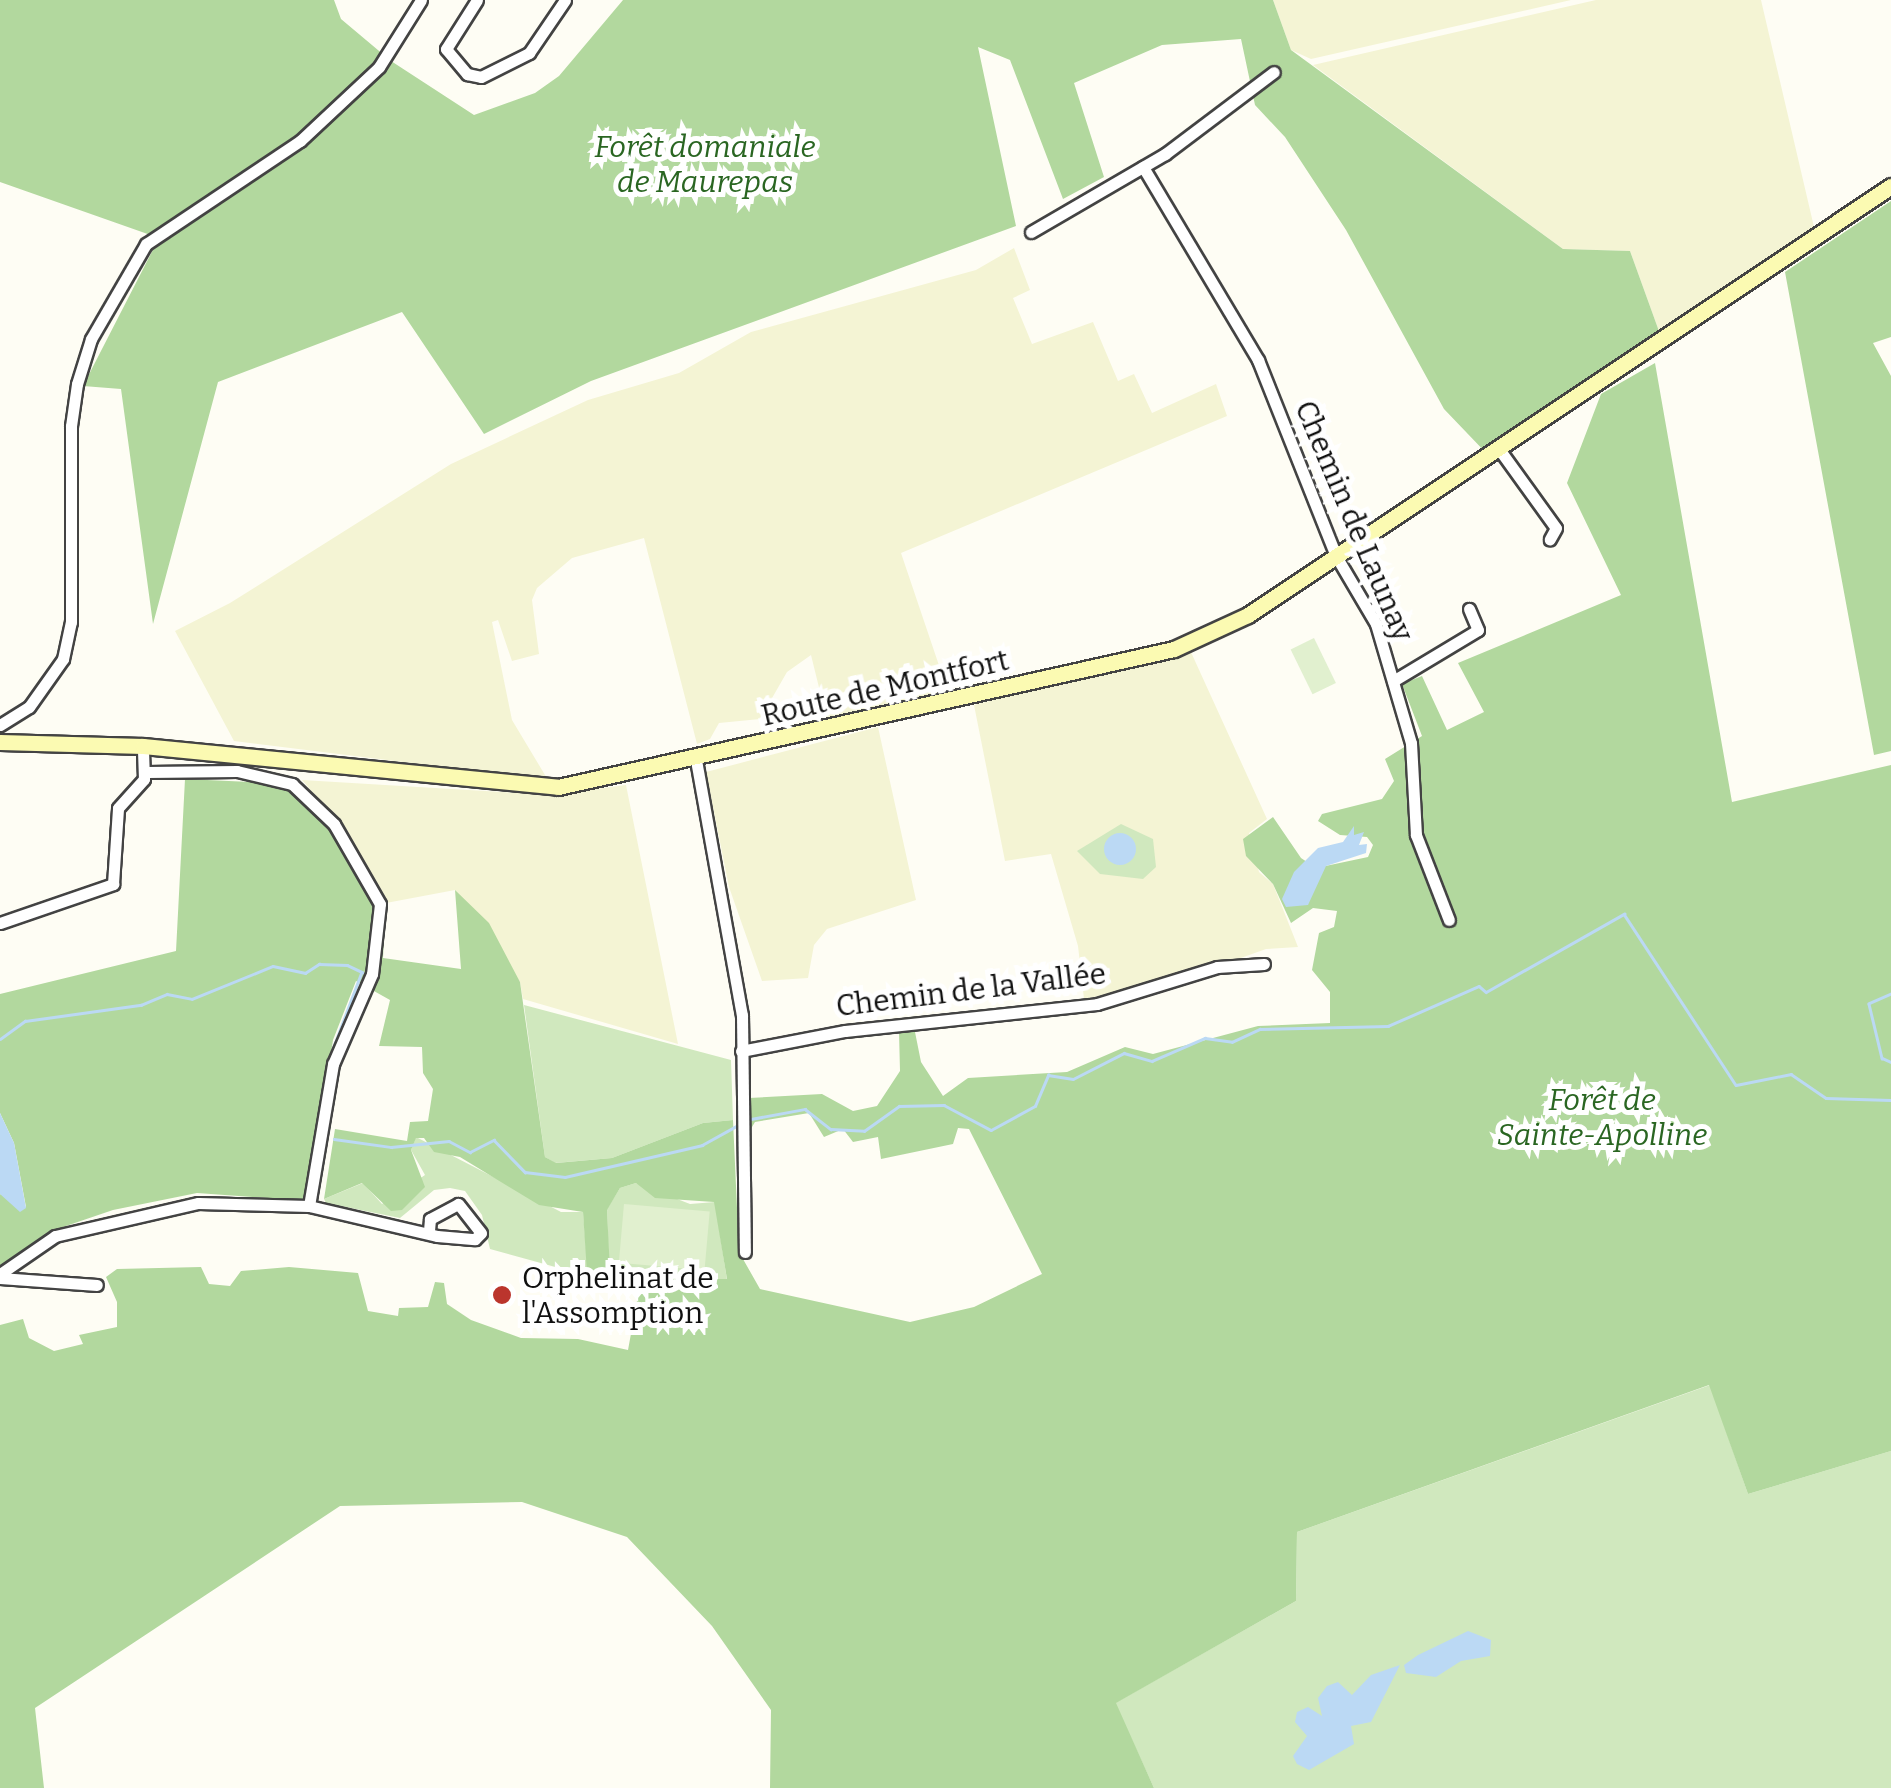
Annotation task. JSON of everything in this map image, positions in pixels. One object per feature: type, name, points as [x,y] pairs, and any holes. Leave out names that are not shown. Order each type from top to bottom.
[{"type":"street","points":[[0,725],[29,707],[63,659],[73,572],[71,426],[90,338],[146,244],[300,140],[379,66],[421,0]]},
{"type":"street","points":[[477,0],[446,50],[467,74],[481,77],[529,53],[565,0]]},
{"type":"street","points":[[1031,232],[1143,167],[1274,72]]},
{"type":"street","name":"Chemin de Launay","points":[[1143,167],[1258,360],[1336,556],[1376,624],[1411,742],[1416,835],[1448,920]]},
{"type":"street","name":"Route de Montfort","points":[[0,742],[143,746],[522,787],[598,782],[1174,649],[1248,615],[1891,186]]},
{"type":"street","points":[[1499,449],[1556,528],[1550,540]]},
{"type":"street","points":[[1393,681],[1478,630],[1469,608]]},
{"type":"street","points":[[0,923],[108,890],[118,808],[146,772],[143,746]]},
{"type":"street","points":[[696,760],[742,1014],[746,1252]]},
{"type":"street","points":[[146,772],[274,777],[319,806],[380,904],[376,957],[333,1064],[310,1206]]},
{"type":"street","name":"Chemin de la Vallée","points":[[741,1051],[864,1029],[1097,1004],[1217,967],[1264,964]]},
{"type":"street","points":[[0,1276],[55,1236],[92,1222],[198,1203],[310,1206],[392,1229],[429,1230]]},
{"type":"street","points":[[0,1276],[97,1286]]},
{"type":"green space","name":"Forêt domaniale de Maurepas","points":[[0,0],[334,0],[341,19],[391,61],[474,115],[535,93],[559,76],[623,0],[1273,0],[1291,50],[1563,249],[1630,251],[1660,334],[1489,456],[1444,409],[1346,230],[1285,137],[1255,105],[1241,39],[1162,45],[1074,83],[1104,177],[1063,199],[1010,60],[978,47],[1016,226],[591,381],[484,434],[402,312],[218,382],[153,624],[121,389],[83,386],[159,238],[0,182]]},
{"type":"green space","points":[[1273,0],[1571,0],[1311,59],[1291,50]]},
{"type":"green space","points":[[1596,0],[1761,0],[1814,227],[1660,334],[1630,251],[1563,249],[1313,65]]},
{"type":"green space","points":[[1891,201],[1891,337],[1873,343],[1891,376],[1891,751],[1874,755],[1785,272]]},
{"type":"green space","points":[[1014,248],[1030,290],[1013,298],[1032,344],[1093,322],[1118,381],[1134,374],[1152,413],[1216,384],[1227,416],[901,553],[949,695],[827,720],[811,655],[787,672],[760,719],[719,723],[710,739],[697,744],[644,538],[572,558],[537,588],[532,600],[539,654],[512,661],[498,620],[492,622],[512,720],[548,780],[234,741],[175,631],[230,603],[451,464],[588,400],[679,373],[751,332],[976,270]]},
{"type":"green space","name":"Forêt de Sainte-Apolline","points":[[1655,363],[1732,802],[1891,765],[1891,1451],[1748,1494],[1709,1385],[1297,1532],[1296,1601],[1116,1703],[1154,1788],[770,1788],[771,1710],[712,1626],[627,1537],[522,1502],[340,1506],[35,1708],[44,1788],[0,1788],[0,1325],[23,1319],[29,1338],[54,1351],[83,1344],[79,1335],[117,1327],[117,1302],[106,1277],[117,1269],[201,1267],[209,1284],[230,1286],[241,1271],[289,1267],[358,1273],[368,1311],[398,1316],[399,1308],[428,1307],[435,1282],[444,1283],[447,1304],[471,1320],[521,1338],[578,1339],[628,1350],[639,1290],[666,1279],[727,1279],[714,1202],[655,1198],[636,1183],[620,1188],[607,1210],[610,1271],[587,1273],[583,1212],[539,1205],[460,1157],[434,1152],[424,1138],[416,1138],[411,1150],[425,1187],[402,1210],[391,1211],[362,1183],[324,1199],[335,1129],[407,1141],[410,1122],[428,1121],[433,1089],[423,1073],[422,1047],[379,1046],[390,1000],[356,981],[333,1040],[308,1201],[197,1193],[113,1210],[63,1227],[0,1270],[0,1194],[26,1207],[14,1143],[0,1113],[0,994],[176,951],[185,779],[294,784],[386,903],[383,958],[461,969],[455,890],[489,923],[520,982],[545,1157],[556,1163],[612,1158],[703,1123],[733,1120],[739,1252],[760,1289],[910,1322],[974,1307],[1042,1274],[969,1129],[958,1128],[953,1144],[881,1159],[878,1137],[853,1142],[843,1129],[824,1137],[809,1113],[755,1122],[749,1132],[749,1098],[822,1094],[853,1111],[877,1106],[900,1071],[899,1032],[915,1032],[921,1062],[943,1096],[968,1078],[1067,1072],[1125,1047],[1153,1054],[1258,1026],[1330,1023],[1330,992],[1312,970],[1319,933],[1334,927],[1337,911],[1313,908],[1291,923],[1273,884],[1246,856],[1243,839],[1273,817],[1301,858],[1316,868],[1368,857],[1373,845],[1367,837],[1340,835],[1318,821],[1322,814],[1382,799],[1394,781],[1385,759],[1422,736],[1402,684],[1422,676],[1447,730],[1484,712],[1458,663],[1621,595],[1567,483],[1601,394]]},
{"type":"green space","points":[[1314,638],[1336,683],[1313,694],[1291,649]]},
{"type":"green space","points":[[1190,650],[1267,819],[1249,833],[1259,872],[1273,884],[1298,947],[1266,949],[1182,979],[1084,999],[1078,946],[1051,854],[1005,861],[974,705]]},
{"type":"green space","points":[[878,727],[916,900],[827,929],[814,945],[808,978],[762,981],[729,887],[706,772]]},
{"type":"green space","points":[[302,780],[551,795],[626,785],[678,1044],[523,999],[520,982],[455,890],[386,903],[346,832]]},
{"type":"green space","points":[[1121,824],[1153,839],[1156,867],[1143,879],[1100,874],[1077,851]]},
{"type":"green space","points":[[524,1005],[731,1060],[733,1120],[703,1123],[612,1158],[555,1163],[545,1157]]},
{"type":"green space","points":[[416,1137],[561,1212],[583,1212],[588,1273],[609,1270],[607,1209],[620,1188],[636,1183],[690,1204],[715,1202],[727,1280],[666,1279],[639,1290],[490,1249],[482,1215],[465,1191],[450,1188],[434,1190],[400,1218],[326,1203],[324,1199],[363,1183],[382,1204],[425,1175],[411,1150]]},
{"type":"green space","points":[[624,1204],[710,1211],[705,1270],[619,1263]]},
{"type":"green space","points":[[1710,1385],[1748,1494],[1891,1451],[1891,1788],[1154,1788],[1115,1703],[1296,1601],[1297,1532]]},
{"type":"water","points":[[1354,826],[1354,835],[1364,832],[1359,845],[1367,844],[1366,853],[1326,866],[1308,905],[1286,907],[1282,899],[1294,872],[1318,848],[1343,842]]},
{"type":"water","points":[[1120,833],[1132,837],[1136,849],[1132,861],[1120,865],[1108,861],[1104,849],[1108,837]]},
{"type":"water","points":[[0,1113],[14,1143],[26,1208],[20,1212],[0,1194]]},
{"type":"water","points":[[1468,1631],[1491,1640],[1490,1656],[1461,1661],[1436,1677],[1406,1673],[1404,1665],[1418,1655]]},
{"type":"water","points":[[1400,1665],[1371,1722],[1351,1726],[1354,1744],[1309,1770],[1297,1764],[1293,1756],[1307,1736],[1295,1722],[1297,1712],[1308,1707],[1322,1716],[1318,1698],[1327,1686],[1338,1682],[1352,1695],[1371,1675]]},
{"type":"waterway","points":[[751,1119],[805,1109],[831,1129],[864,1131],[899,1106],[944,1105],[991,1130],[1035,1106],[1048,1075],[1073,1079],[1124,1053],[1152,1061],[1205,1038],[1232,1042],[1260,1029],[1388,1026],[1479,986],[1486,992],[1624,914],[1736,1085],[1791,1074],[1826,1098],[1891,1100]]},
{"type":"waterway","points":[[0,1039],[25,1021],[141,1005],[167,994],[192,999],[273,966],[305,973],[319,964],[347,965],[362,972],[334,1047]]},
{"type":"waterway","points":[[1891,994],[1869,1004],[1882,1058],[1891,1062]]},
{"type":"waterway","points":[[334,1139],[391,1147],[449,1141],[470,1152],[494,1140],[525,1172],[565,1177],[702,1145],[736,1126]]},
{"type":"place","name":"Orphelinat de l'Assomption","points":[[502,1295]]}]
